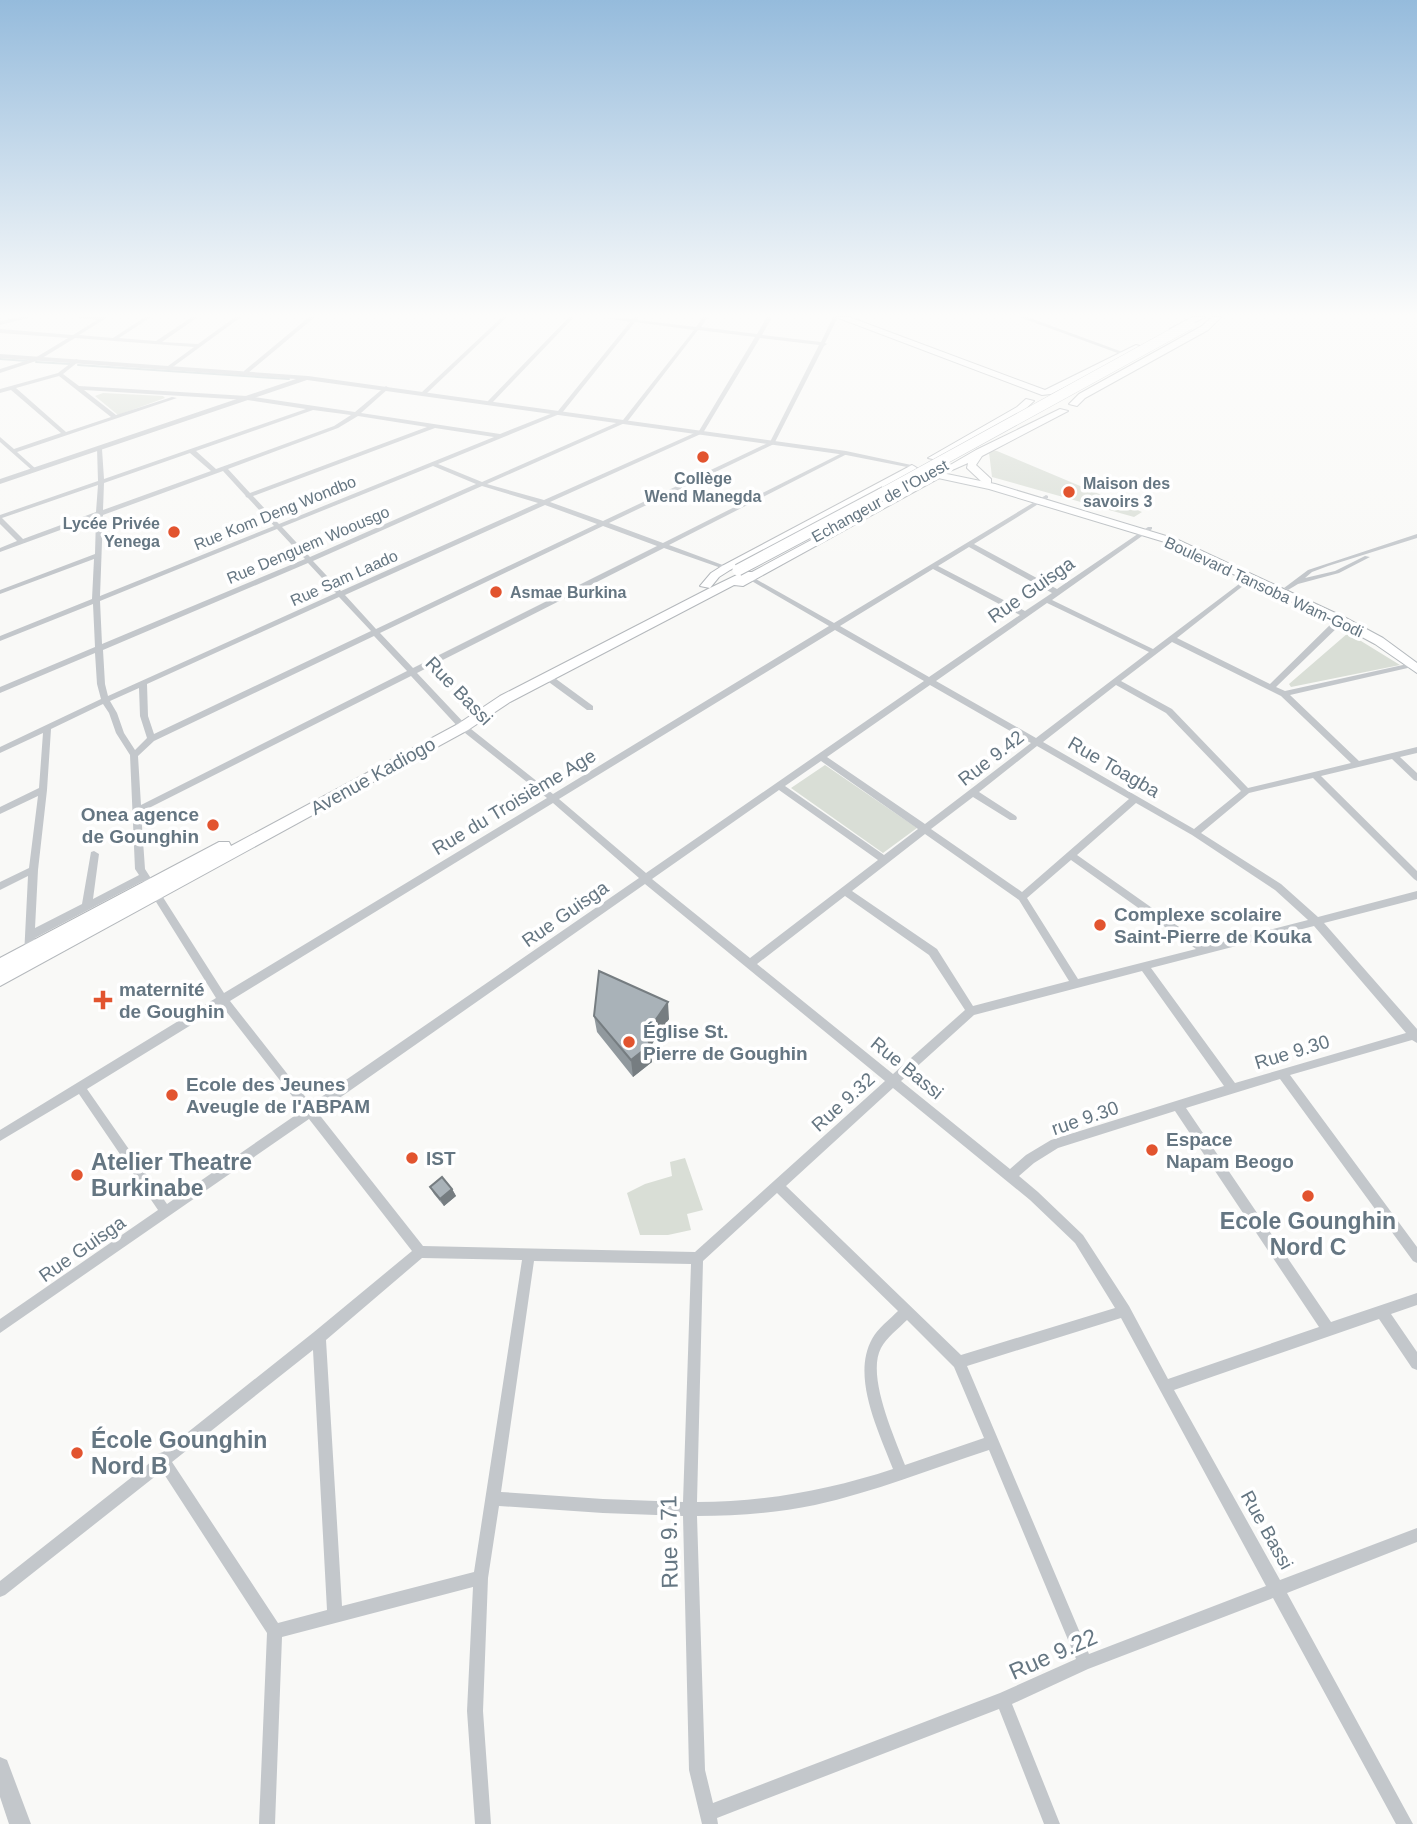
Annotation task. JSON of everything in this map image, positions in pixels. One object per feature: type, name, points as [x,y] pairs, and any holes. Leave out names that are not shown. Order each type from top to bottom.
[{"type":"main road","points":[[741,572],[913,465],[933,458],[1020,410],[1027,402]]},
{"type":"main road","points":[[1032,402],[1042,410],[1063,411]]},
{"type":"main road","name":"Echangeur de l'Ouest","points":[[741,572],[1050,402]]},
{"type":"main road","points":[[941,472],[1059,402]]},
{"type":"main road","points":[[711,588],[715,575],[741,572],[1074,404]]},
{"type":"main road","points":[[979,453],[971,466],[987,481]]},
{"type":"main road","points":[[933,458],[944,462],[941,472]]},
{"type":"main road","points":[[887,460],[898,468],[898,476]]},
{"type":"main road","points":[[913,465],[918,474],[941,472],[987,481],[1042,499]]},
{"type":"main road","name":"Boulevard Tansoba Wam-Godi","points":[[941,472],[1148,530],[1292,585],[1386,638],[1415,665]]},
{"type":"main road","name":"Boulevard Tansoba Wam-Godi","points":[[1148,530],[1340,620],[1415,665]]},
{"type":"main road","name":"Avenue Kadiogo","points":[[0,966],[460,724],[741,572]]},
{"type":"main road","name":"Avenue Kadiogo","points":[[460,724],[711,588]]},
{"type":"main road","name":"Avenue Kadiogo","points":[[0,979],[29,950]]},
{"type":"street","points":[[29,402],[65,434]]},
{"type":"street","points":[[96,402],[115,417]]},
{"type":"street","points":[[13,451],[162,402]]},
{"type":"street","points":[[0,482],[235,402]]},
{"type":"street","points":[[273,402],[501,436]]},
{"type":"street","points":[[0,550],[336,427],[370,402]]},
{"type":"street","points":[[491,402],[913,465]]},
{"type":"street","points":[[560,412],[568,402]]},
{"type":"street","points":[[625,421],[640,402]]},
{"type":"street","points":[[701,432],[719,402]]},
{"type":"street","points":[[134,755],[151,739],[772,443],[793,402]]},
{"type":"street","points":[[22,542],[0,518],[311,408]]},
{"type":"street","name":"Rue Kom Deng Wondbo","points":[[0,639],[560,412]]},
{"type":"street","name":"Rue Denguem Woousgo","points":[[0,690],[484,485],[625,421]]},
{"type":"street","points":[[248,496],[434,426]]},
{"type":"street","name":"Rue Sam Laado","points":[[0,750],[47,730],[105,700],[701,432]]},
{"type":"street","points":[[0,439],[34,470]]},
{"type":"street","points":[[99,449],[101,482],[96,600],[101,684],[120,733],[134,755],[139,810],[140,869],[223,1000],[420,1252]]},
{"type":"street","name":"Rue Bassi","points":[[191,450],[220,470],[248,496],[343,594],[460,724],[1058,1216],[1079,1239],[1166,1386],[1405,1824]]},
{"type":"street","points":[[139,810],[846,453]]},
{"type":"street","name":"Rue Toagba","points":[[433,464],[484,485],[546,503],[741,572],[1195,833],[1278,887],[1316,921],[1416,1036]]},
{"type":"street","name":"Rue du Troisième Age","points":[[0,1136],[1042,499]]},
{"type":"street","name":"Rue Guisga","points":[[0,1327],[1148,530]]},
{"type":"street","points":[[1292,585],[1337,572],[1380,549],[1417,536]]},
{"type":"street","points":[[968,544],[1058,593]]},
{"type":"street","points":[[0,592],[98,555]]},
{"type":"street","points":[[933,566],[1026,615]]},
{"type":"street","name":"Rue 9.42","points":[[750,964],[1251,577]]},
{"type":"street","points":[[1047,600],[1154,652]]},
{"type":"street","points":[[1272,687],[1340,620]]},
{"type":"street","points":[[1171,638],[1284,694],[1357,764]]},
{"type":"street","points":[[1284,694],[1415,665]]},
{"type":"street","points":[[549,678],[590,708]]},
{"type":"street","points":[[1117,682],[1175,717],[1246,791]]},
{"type":"street","points":[[143,684],[144,716],[151,739]]},
{"type":"street","points":[[29,950],[33,870],[47,730]]},
{"type":"street","points":[[1195,833],[1246,791],[1417,750]]},
{"type":"street","points":[[822,757],[1022,897],[1076,984]]},
{"type":"street","points":[[1394,757],[1417,778]]},
{"type":"street","points":[[1314,774],[1417,877]]},
{"type":"street","points":[[779,786],[884,860]]},
{"type":"street","points":[[0,811],[43,790]]},
{"type":"street","points":[[972,792],[1013,818]]},
{"type":"street","points":[[1022,897],[1135,799]]},
{"type":"street","points":[[88,906],[94,854]]},
{"type":"street","points":[[1070,855],[1205,950]]},
{"type":"street","points":[[0,886],[33,870]]},
{"type":"street","points":[[29,950],[88,906],[151,886]]},
{"type":"street","points":[[844,890],[933,952],[971,1011]]},
{"type":"street","name":"Rue 9.32","points":[[697,1258],[971,1011],[1417,895]]},
{"type":"street","points":[[1144,966],[1232,1088]]},
{"type":"street","name":"Rue 9.30","points":[[1178,1106],[1282,1073],[1416,1036]]},
{"type":"street","points":[[1282,1073],[1417,1257]]},
{"type":"street","points":[[80,1087],[166,1212]]},
{"type":"street","points":[[1178,1106],[1326,1328]]},
{"type":"street","name":"rue 9.30","points":[[1010,1177],[1030,1159],[1055,1144],[1178,1106]]},
{"type":"street","points":[[778,1186],[959,1362],[1085,1663]]},
{"type":"street","points":[[0,1590],[319,1337],[420,1252],[697,1258]]},
{"type":"street","points":[[483,1824],[475,1711],[481,1578],[529,1254]]},
{"type":"street","name":"Rue 9.71","points":[[697,1258],[690,1508],[697,1770],[709,1819]]},
{"type":"street","points":[[1166,1386],[1326,1328],[1417,1299]]},
{"type":"street","points":[[901,1472],[871,1384],[870,1362],[875,1344],[907,1311]]},
{"type":"street","points":[[959,1362],[1124,1311]]},
{"type":"street","points":[[1381,1311],[1417,1363]]},
{"type":"street","points":[[319,1337],[335,1616]]},
{"type":"street","points":[[493,1499],[690,1508],[787,1503],[821,1497],[992,1442]]},
{"type":"street","points":[[162,1459],[275,1631],[267,1824]]},
{"type":"street","name":"Rue 9.22","points":[[709,1819],[1003,1700],[1085,1663],[1417,1535]]},
{"type":"street","points":[[275,1631],[481,1578]]},
{"type":"street","points":[[1003,1700],[1052,1824]]},
{"type":"street","points":[[0,1768],[20,1824]]},
{"type":"shaded area","points":[[102,402],[154,402],[118,415]]},
{"type":"shaded area","points":[[992,450],[1142,512],[1134,517],[992,477],[989,452]]},
{"type":"shaded area","points":[[1348,633],[1400,665],[1291,687],[1289,684]]},
{"type":"shaded area","points":[[825,765],[917,828],[883,853],[791,788]]},
{"type":"shaded area","points":[[685,1158],[703,1210],[687,1214],[691,1230],[668,1235],[640,1235],[627,1193],[672,1176],[670,1162]]},
{"type":"building","name":"Église St. Pierre de Goughin","points":[[599,971],[668,1002],[646,1034],[650,1045],[631,1060],[594,1016]]},
{"type":"building","points":[[442,1177],[452,1189],[440,1199],[430,1187]]},
{"type":"place","name":"Collège Wend Manegda","points":[[703,457]]},
{"type":"place","name":"Maison des savoirs 3","points":[[1069,492]]},
{"type":"place","name":"Lycée Privée Yenega","points":[[174,532]]},
{"type":"place","name":"Asmae Burkina","points":[[496,592]]},
{"type":"place","name":"Onea agence de Gounghin","points":[[213,825]]},
{"type":"place","name":"Complexe scolaire Saint-Pierre de Kouka","points":[[1100,925]]},
{"type":"place","name":"maternité de Goughin","points":[[103,1000]]},
{"type":"place","name":"Église St. Pierre de Goughin","points":[[629,1042]]},
{"type":"place","name":"Ecole des Jeunes Aveugle de l'ABPAM","points":[[172,1095]]},
{"type":"place","name":"Espace Napam Beogo","points":[[1152,1150]]},
{"type":"place","name":"IST","points":[[412,1158]]},
{"type":"place","name":"Atelier Theatre Burkinabe","points":[[77,1175]]},
{"type":"place","name":"Ecole Gounghin Nord C","points":[[1308,1196]]},
{"type":"place","name":"École Gounghin Nord B","points":[[77,1453]]}]
